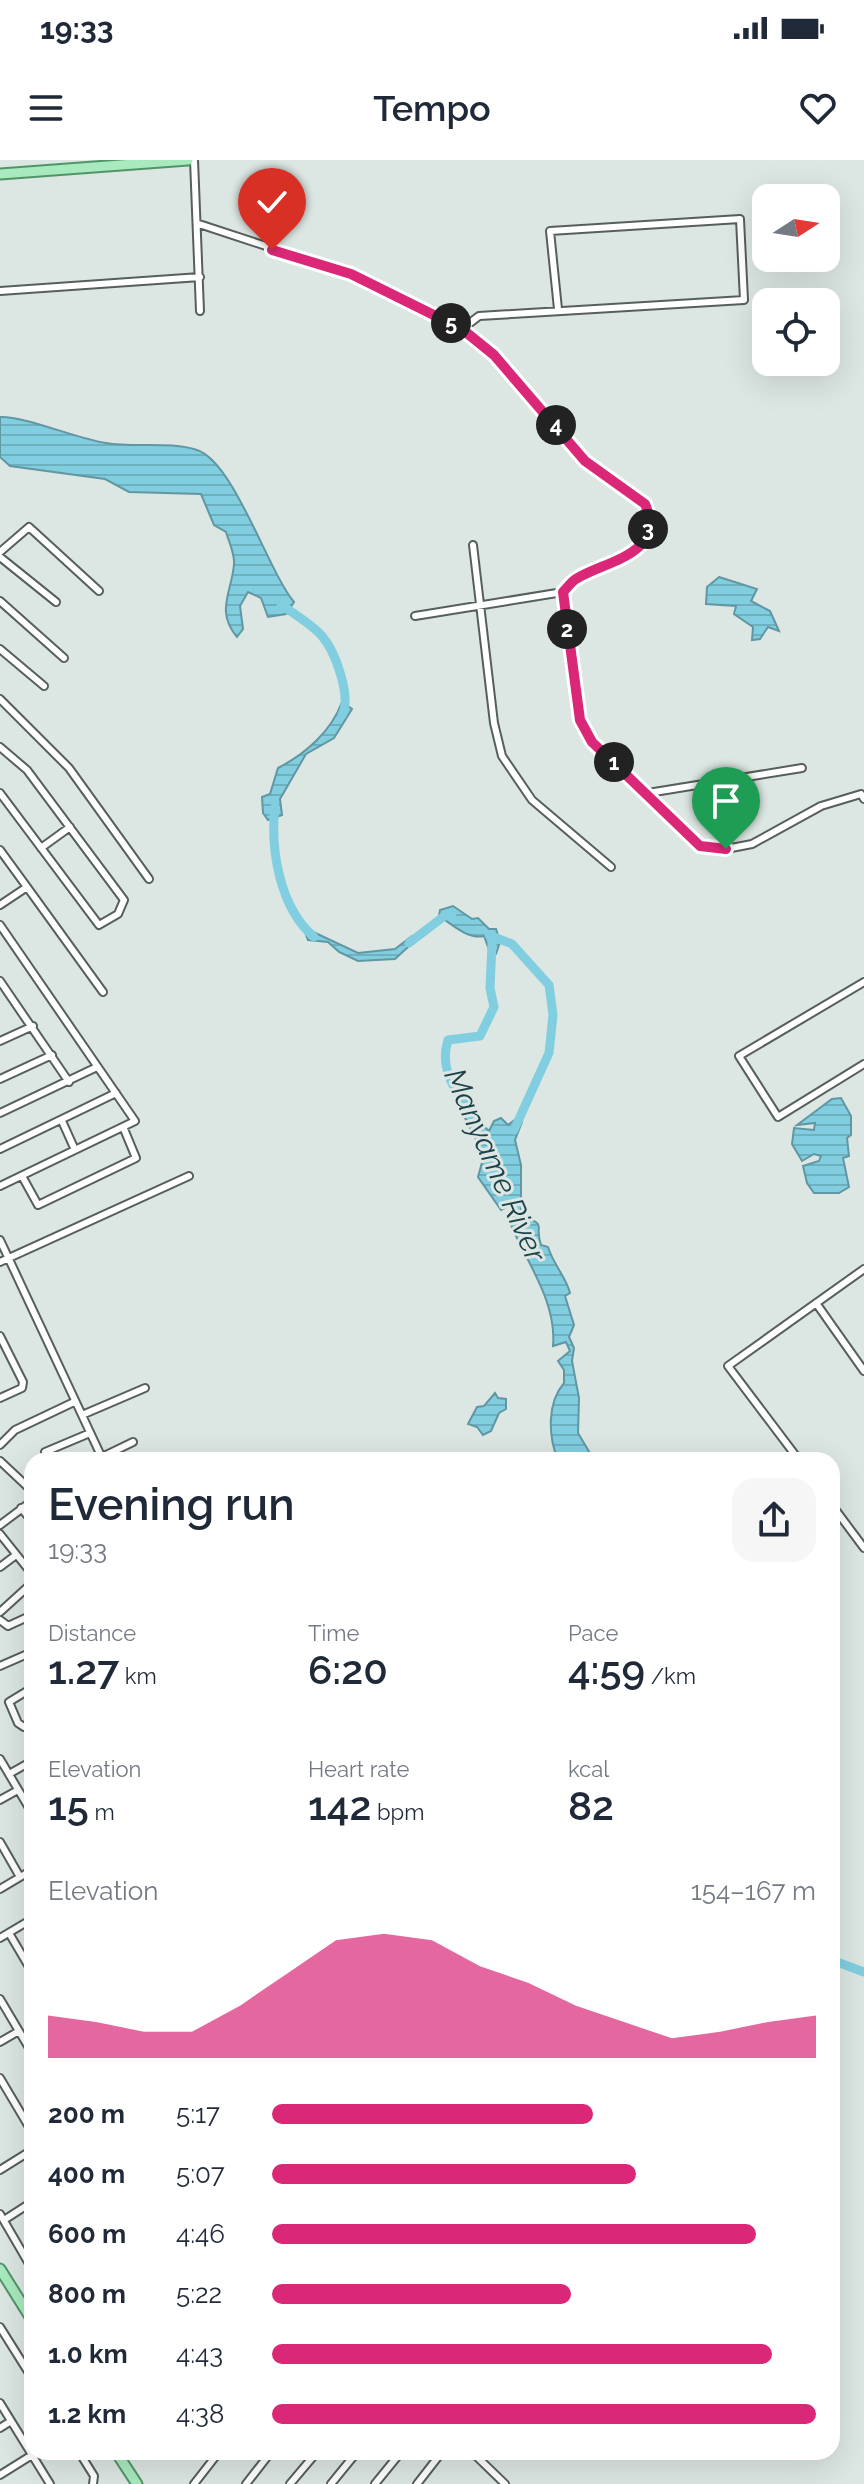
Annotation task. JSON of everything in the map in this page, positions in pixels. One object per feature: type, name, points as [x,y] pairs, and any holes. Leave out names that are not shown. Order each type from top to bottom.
[{"type":"main road","points":[[0,174],[111,162],[191,160]]},
{"type":"main road","points":[[0,2269],[24,2307]]},
{"type":"main road","points":[[121,2460],[137,2484]]},
{"type":"street","points":[[191,160],[199,224],[200,311]]},
{"type":"street","points":[[462,329],[479,316],[744,300],[740,219],[550,231],[558,309]]},
{"type":"street","points":[[199,224],[351,274],[462,329],[494,355],[585,461],[634,494],[649,514],[648,531],[637,548],[618,563],[576,579],[563,592],[415,616]]},
{"type":"street","points":[[0,291],[200,277]]},
{"type":"street","points":[[56,602],[0,554],[29,527],[99,591]]},
{"type":"street","points":[[473,545],[494,723],[502,756],[532,800],[611,867]]},
{"type":"street","points":[[563,592],[580,720],[592,742],[700,846],[726,849],[752,844],[821,806],[863,795]]},
{"type":"street","points":[[0,601],[64,658]]},
{"type":"street","points":[[0,649],[44,686]]},
{"type":"street","points":[[0,699],[69,768],[149,879]]},
{"type":"street","points":[[0,747],[27,770],[124,900],[118,914],[99,925],[0,793]]},
{"type":"street","points":[[648,793],[802,768]]},
{"type":"street","points":[[41,848],[70,827]]},
{"type":"street","points":[[0,850],[103,992]]},
{"type":"street","points":[[0,905],[27,887]]},
{"type":"street","points":[[0,925],[134,1118],[132,1125],[0,1186]]},
{"type":"street","points":[[0,981],[69,1082]]},
{"type":"street","points":[[864,982],[739,1056],[778,1117],[864,1064]]},
{"type":"street","points":[[0,1041],[33,1026]]},
{"type":"street","points":[[0,1079],[52,1055]]},
{"type":"street","points":[[0,1113],[97,1067]]},
{"type":"street","points":[[0,1149],[116,1093]]},
{"type":"street","points":[[62,1121],[75,1150]]},
{"type":"street","points":[[22,1176],[38,1205],[136,1158],[124,1129]]},
{"type":"street","points":[[0,1262],[44,1239],[189,1176]]},
{"type":"street","points":[[0,1240],[99,1452]]},
{"type":"street","points":[[793,1452],[728,1366],[864,1269]]},
{"type":"street","points":[[816,1303],[864,1371]]},
{"type":"street","points":[[0,1336],[23,1386],[0,1398]]},
{"type":"street","points":[[0,1360],[11,1356]]},
{"type":"street","points":[[82,1415],[145,1388]]},
{"type":"street","points":[[0,1445],[15,1430],[74,1402]]},
{"type":"street","points":[[45,1452],[90,1433]]},
{"type":"street","points":[[114,1452],[133,1442]]},
{"type":"street","points":[[0,1461],[24,1484]]},
{"type":"street","points":[[0,1525],[24,1506]]},
{"type":"street","points":[[21,1508],[24,1512]]},
{"type":"street","points":[[840,1516],[864,1548]]},
{"type":"street","points":[[0,1534],[24,1564]]},
{"type":"street","points":[[0,1567],[16,1555]]},
{"type":"street","points":[[0,1612],[24,1590]]},
{"type":"street","points":[[0,1620],[8,1626],[24,1619]]},
{"type":"street","points":[[0,1666],[24,1656]]},
{"type":"street","points":[[24,1693],[9,1702],[21,1726],[24,1725]]},
{"type":"street","points":[[0,1759],[24,1800]]},
{"type":"street","points":[[9,1774],[24,1766]]},
{"type":"street","points":[[0,1800],[18,1790]]},
{"type":"street","points":[[0,1842],[20,1877]]},
{"type":"street","points":[[0,1889],[24,1875]]},
{"type":"street","points":[[0,1938],[24,1924]]},
{"type":"street","points":[[9,1933],[24,1958]]},
{"type":"street","points":[[0,1999],[24,2039]]},
{"type":"street","points":[[0,2042],[19,2031]]},
{"type":"street","points":[[0,2078],[24,2118]]},
{"type":"street","points":[[1,2167],[24,2154]]},
{"type":"street","points":[[24,2206],[2,2217],[24,2255]]},
{"type":"street","points":[[0,2327],[24,2365]]},
{"type":"street","points":[[0,2403],[24,2442]]},
{"type":"street","points":[[0,2428],[11,2421]]},
{"type":"street","points":[[0,2475],[24,2460]]},
{"type":"street","points":[[35,2460],[50,2484]]},
{"type":"street","points":[[84,2460],[94,2476],[93,2484]]},
{"type":"street","points":[[194,2484],[213,2460]]},
{"type":"street","points":[[246,2484],[265,2460]]},
{"type":"street","points":[[290,2484],[310,2460]]},
{"type":"street","points":[[331,2484],[350,2460]]},
{"type":"street","points":[[375,2484],[394,2460]]},
{"type":"street","points":[[417,2484],[436,2460]]},
{"type":"street","points":[[480,2460],[505,2484]]},
{"type":"water","points":[[0,417],[23,420],[106,443],[197,450],[211,459],[224,474],[294,602],[286,614],[268,617],[261,598],[248,592],[240,606],[243,629],[237,637],[230,628],[226,610],[233,574],[233,552],[226,532],[214,525],[201,494],[129,492],[105,479],[10,466],[0,457]]},
{"type":"water","points":[[719,577],[757,589],[751,601],[770,611],[779,631],[768,627],[760,639],[752,640],[753,627],[734,614],[736,606],[706,604],[707,587]]},
{"type":"water","points":[[342,702],[352,709],[334,738],[306,754],[280,799],[282,815],[268,820],[263,813],[262,797],[270,794],[278,768],[316,741],[331,723]]},
{"type":"water","points":[[453,906],[472,919],[478,918],[489,929],[496,929],[500,942],[496,954],[491,955],[484,936],[466,934],[439,916],[440,910]]},
{"type":"water","points":[[309,930],[358,953],[395,949],[412,936],[419,937],[395,959],[358,961],[339,952],[328,942],[308,940],[305,932]]},
{"type":"water","points":[[841,1098],[851,1116],[851,1135],[847,1138],[849,1156],[843,1158],[849,1187],[839,1193],[814,1193],[807,1183],[803,1166],[819,1161],[821,1156],[814,1154],[802,1161],[792,1144],[794,1128],[814,1130],[815,1123],[797,1125],[832,1099]]},
{"type":"water","points":[[466,1100],[473,1104],[476,1119],[489,1131],[494,1121],[501,1118],[508,1125],[516,1119],[522,1122],[515,1140],[521,1165],[521,1214],[538,1224],[541,1245],[548,1247],[570,1293],[565,1296],[574,1325],[569,1337],[574,1348],[572,1361],[579,1398],[578,1433],[589,1452],[555,1452],[551,1430],[552,1410],[564,1383],[564,1370],[558,1361],[570,1351],[566,1342],[553,1346],[546,1298],[511,1225],[514,1220],[511,1205],[501,1210],[478,1177],[484,1155],[459,1105]]},
{"type":"water","points":[[495,1393],[498,1398],[506,1399],[506,1409],[499,1413],[491,1431],[483,1435],[477,1427],[468,1424],[477,1407],[484,1406]]},
{"type":"waterway","name":"Manyame River","points":[[281,604],[313,627],[327,643],[343,686],[345,707],[342,715]]},
{"type":"waterway","name":"Manyame River","points":[[275,807],[276,859],[285,894],[302,925],[314,937]]},
{"type":"waterway","name":"Manyame River","points":[[409,943],[447,914],[452,916]]},
{"type":"waterway","points":[[489,935],[512,944],[549,985],[553,1015],[549,1053],[514,1130]]},
{"type":"waterway","name":"Manyame River","points":[[468,1111],[449,1077],[446,1050],[448,1040],[480,1036],[494,1007],[490,988],[492,944]]},
{"type":"waterway","name":"Manyame River","points":[[840,1963],[864,1972]]},
{"type":"route","points":[[272,250],[351,274],[462,329],[494,355],[585,461],[645,504],[649,514],[648,531],[637,548],[618,563],[576,579],[563,592],[580,720],[592,742],[700,846],[726,849]]}]
